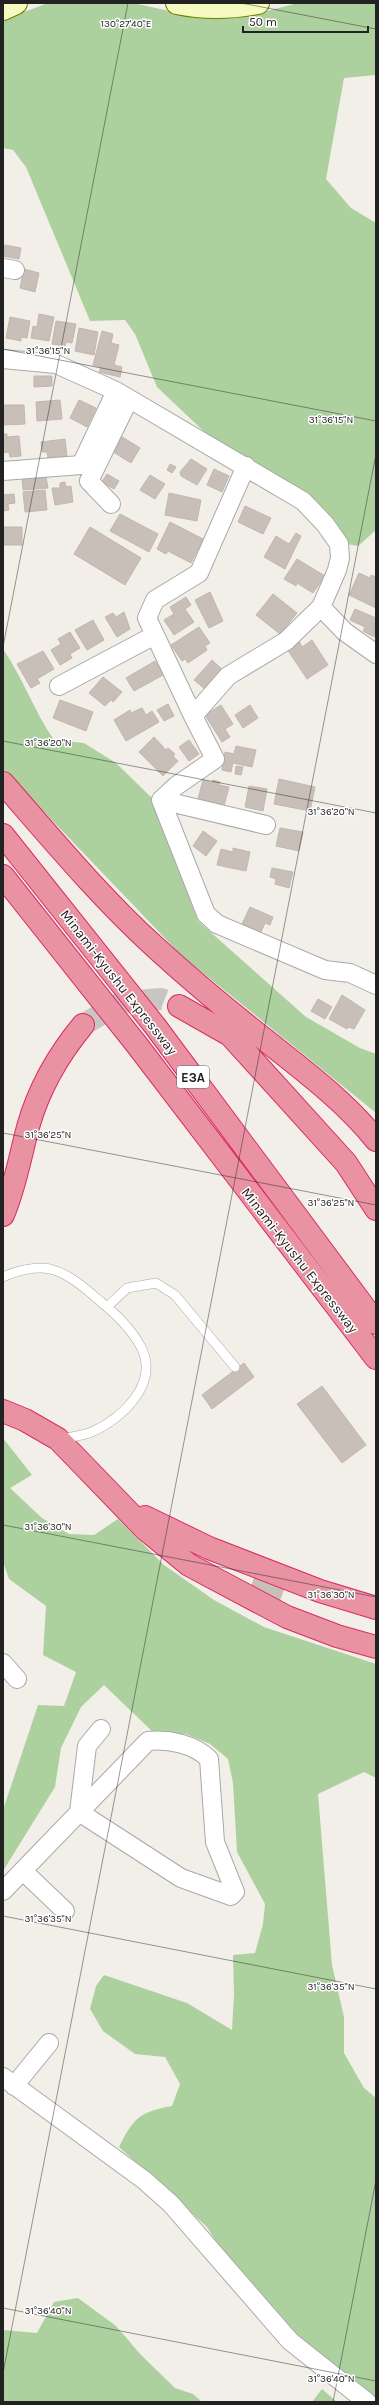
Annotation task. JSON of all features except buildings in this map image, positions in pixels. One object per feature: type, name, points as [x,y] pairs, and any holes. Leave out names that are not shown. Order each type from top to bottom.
[{"type":"highway","points":[[3,783],[88,878],[155,947],[247,1026],[309,1075],[362,1123],[376,1140]]},
{"type":"highway","name":"Minami-Kyushu Expressway","points":[[3,835],[155,1026],[376,1323]]},
{"type":"highway","name":"Minami-Kyushu Expressway","points":[[3,876],[137,1045],[376,1358]]},
{"type":"highway","points":[[179,1006],[205,1019],[236,1041],[346,1163],[376,1209]]},
{"type":"highway","points":[[3,1215],[20,1164],[28,1126],[47,1076],[83,1025]]},
{"type":"highway","points":[[3,1411],[26,1420],[58,1439],[77,1461],[144,1529],[189,1565],[287,1617],[337,1636],[376,1647]]},
{"type":"highway","points":[[77,1461],[132,1508],[154,1523],[209,1548],[320,1591],[376,1608]]},
{"type":"street","points":[[3,9],[16,3]]},
{"type":"street","points":[[177,3],[209,8],[234,7],[258,3]]},
{"type":"street","points":[[3,359],[56,364],[122,395],[246,466],[303,501],[324,524],[339,544],[340,558],[337,570],[321,607],[286,641],[228,676],[193,716]]},
{"type":"street","points":[[3,471],[81,465],[122,395]]},
{"type":"street","points":[[111,504],[88,480],[122,395]]},
{"type":"street","points":[[161,800],[176,786],[215,759],[147,618],[155,600],[199,573],[246,466]]},
{"type":"street","points":[[321,607],[345,632],[376,654]]},
{"type":"street","points":[[59,686],[155,635]]},
{"type":"street","points":[[161,800],[266,825]]},
{"type":"street","points":[[161,800],[206,914],[217,924],[325,970],[350,973],[376,985]]},
{"type":"street","points":[[3,1663],[17,1679]]},
{"type":"street","points":[[79,1812],[87,1746],[101,1729]]},
{"type":"street","points":[[3,1891],[23,1871],[79,1812],[148,1741],[165,1739],[201,1752],[208,1759],[215,1842],[235,1892],[231,1896],[181,1878],[79,1812]]},
{"type":"street","points":[[23,1871],[65,1911]]},
{"type":"street","points":[[49,2043],[9,2082],[144,2180],[160,2194],[290,2340],[367,2402]]},
{"type":"lane","points":[[3,1277],[11,1273],[49,1269],[64,1274],[107,1307],[131,1331],[141,1348],[145,1363],[141,1388],[123,1412],[106,1424],[90,1432],[58,1439]]},
{"type":"lane","points":[[107,1307],[127,1288],[156,1283],[175,1295],[235,1367]]},
{"type":"green space","points":[[48,3],[133,3],[201,18],[247,16],[298,3],[376,3],[376,75],[344,78],[326,179],[351,208],[376,223],[376,530],[358,546],[336,542],[304,499],[235,461],[157,387],[135,334],[125,320],[90,321],[26,167],[13,150],[3,148],[3,20]]},
{"type":"green space","points":[[3,649],[17,671],[40,718],[54,740],[84,743],[116,763],[152,798],[198,921],[306,1017],[360,1048],[376,1054],[376,1113],[181,955],[3,769]]},
{"type":"green space","points":[[3,1438],[32,1475],[10,1488],[42,1518],[69,1534],[94,1535],[118,1519],[164,1565],[214,1600],[264,1627],[376,1664],[376,1778],[364,1772],[318,1794],[332,1965],[344,2017],[344,2053],[364,2088],[376,2098],[376,2402],[358,2402],[310,2369],[264,2319],[207,2227],[119,2147],[129,2129],[139,2118],[152,2111],[172,2106],[180,2084],[165,2057],[135,2054],[103,2031],[90,2009],[96,1986],[104,1975],[187,2003],[232,2030],[234,1994],[233,1955],[255,1953],[263,1924],[265,1904],[237,1852],[233,1783],[228,1759],[210,1744],[186,1734],[157,1736],[104,1685],[81,1707],[61,1748],[55,1787],[3,1871],[3,1810],[38,1705],[64,1706],[76,1672],[43,1655],[46,1606],[9,1579],[3,1562]]},
{"type":"green space","points":[[78,2298],[116,2326],[141,2355],[175,2388],[193,2394],[202,2402],[3,2402],[3,2330],[37,2333],[54,2302]]},
{"type":"green space","points":[[322,2389],[337,2402],[312,2402]]},
{"type":"tunnel","points":[[83,1025],[122,1002],[161,999],[179,1006]]}]
